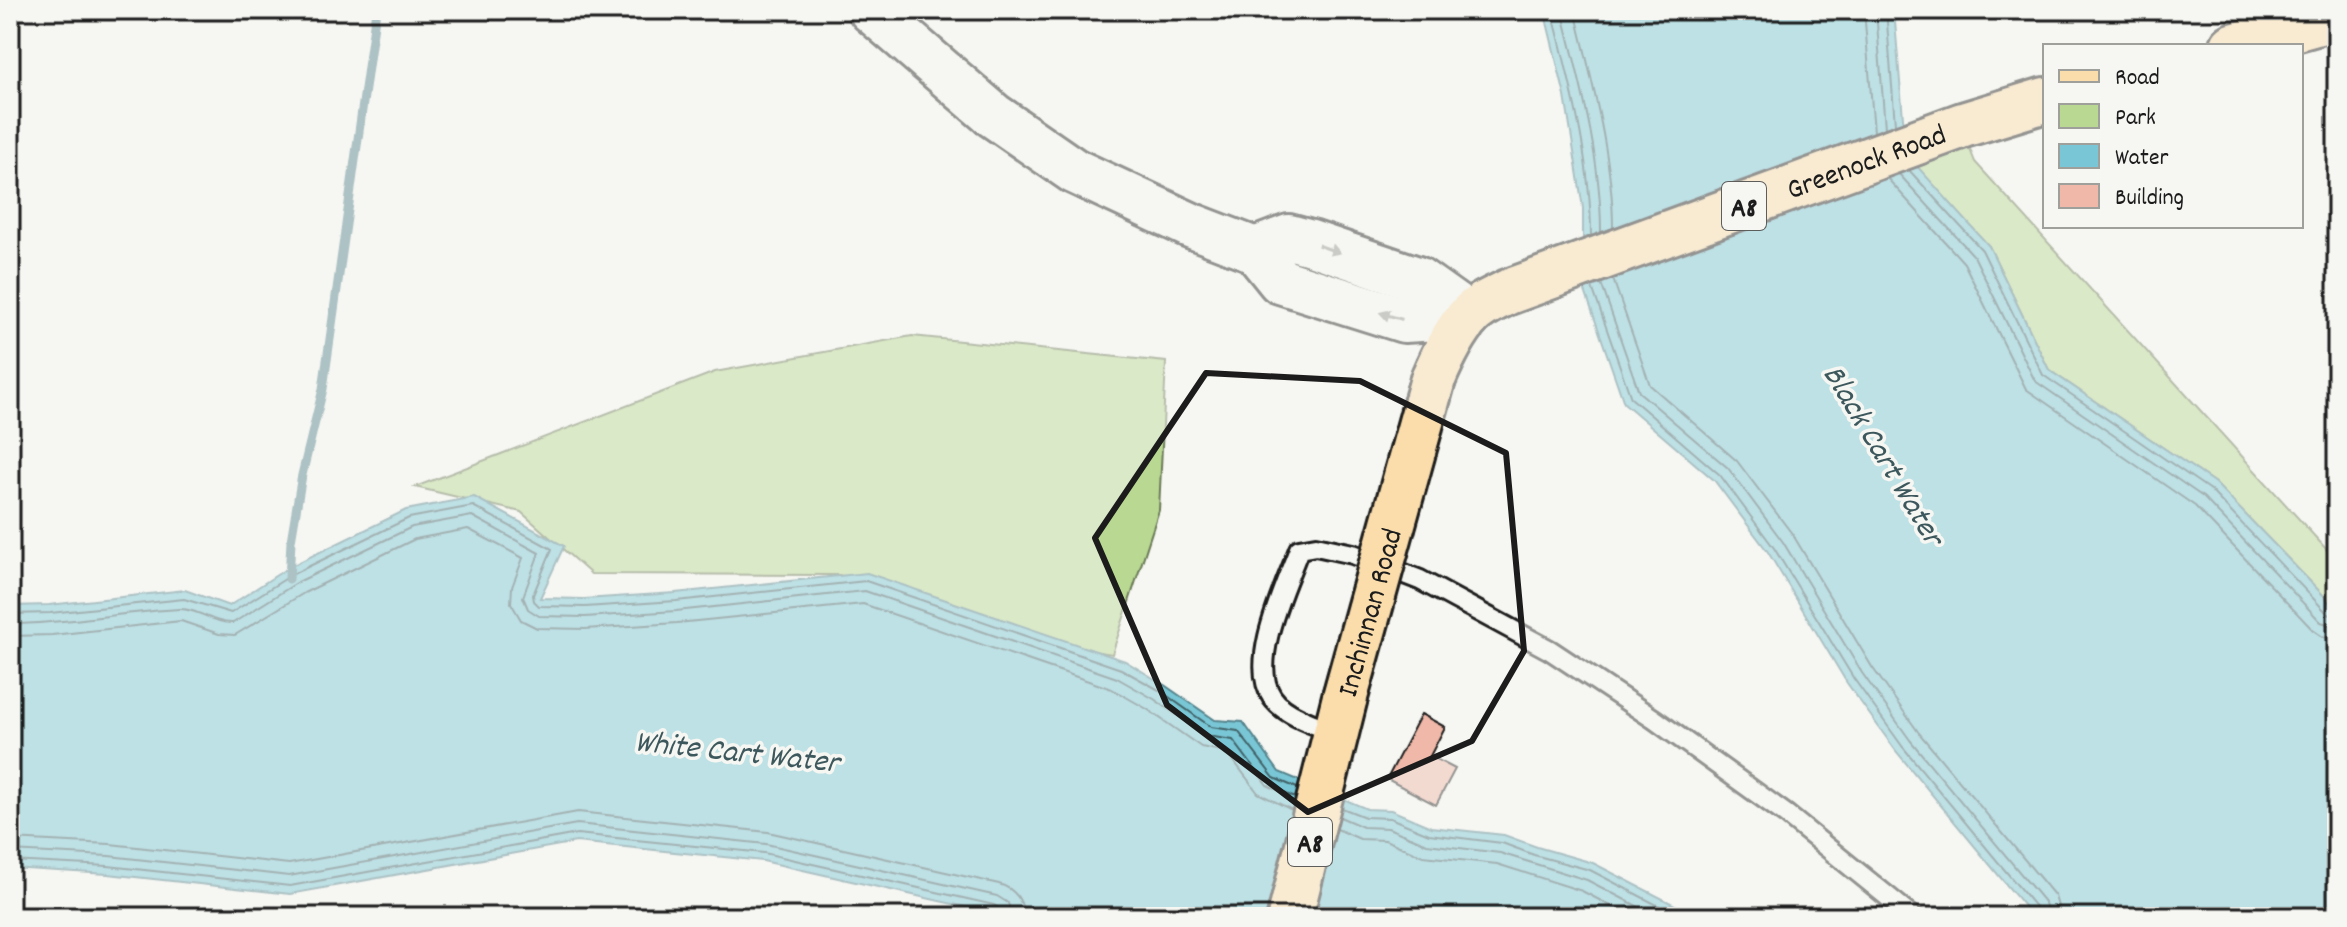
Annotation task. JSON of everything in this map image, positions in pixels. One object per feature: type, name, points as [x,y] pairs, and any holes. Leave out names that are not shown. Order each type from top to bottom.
[{"type":"main road","points":[[2240,44],[2337,17]]},
{"type":"main road","name":"Greenock Road","points":[[1469,316],[1483,305],[1525,286],[1963,125],[2043,101]]},
{"type":"main road","name":"Inchinnan Road","points":[[1290,917],[1433,379],[1469,316]]},
{"type":"street","points":[[871,10],[993,115],[1074,171],[1190,225],[1255,250],[1289,237],[1417,279],[1469,316]]},
{"type":"lane","points":[[1337,732],[1315,726],[1272,698],[1265,676],[1266,643],[1299,549],[1316,546],[1353,554],[1420,580],[1550,650],[1654,719],[1787,815],[1913,917]]},
{"type":"highlighted area","points":[[1206,373],[1360,381],[1506,453],[1524,651],[1472,741],[1308,812],[1167,705],[1095,538]]},
{"type":"green space","points":[[1969,147],[1975,162],[2337,561],[2337,613],[2215,483],[2049,370],[1989,246],[1913,163]]},
{"type":"green space","points":[[912,336],[1166,362],[1159,510],[1112,654],[1056,645],[839,575],[591,574],[521,512],[415,487],[715,372]]},
{"type":"water","name":"Black Cart Water","points":[[1544,10],[1894,10],[1906,154],[1989,246],[2049,370],[2215,483],[2337,613],[2337,917],[2033,917],[1896,751],[1847,683],[1768,552],[1714,480],[1624,403],[1583,285],[1583,208],[1565,96]]},
{"type":"water","name":"White Cart Water","points":[[474,497],[564,546],[540,598],[584,599],[675,593],[867,573],[1125,661],[1215,720],[1243,722],[1279,772],[1367,809],[1391,810],[1431,827],[1504,835],[1593,863],[1698,917],[1010,917],[763,861],[576,842],[290,894],[108,874],[10,868],[10,606],[49,605],[185,590],[229,606],[289,567],[406,510]]},
{"type":"building","points":[[1421,714],[1445,727],[1430,756],[1455,769],[1436,805],[1387,779]]},
{"type":"waterway","points":[[289,579],[291,541],[302,475],[323,389],[376,10]]}]
